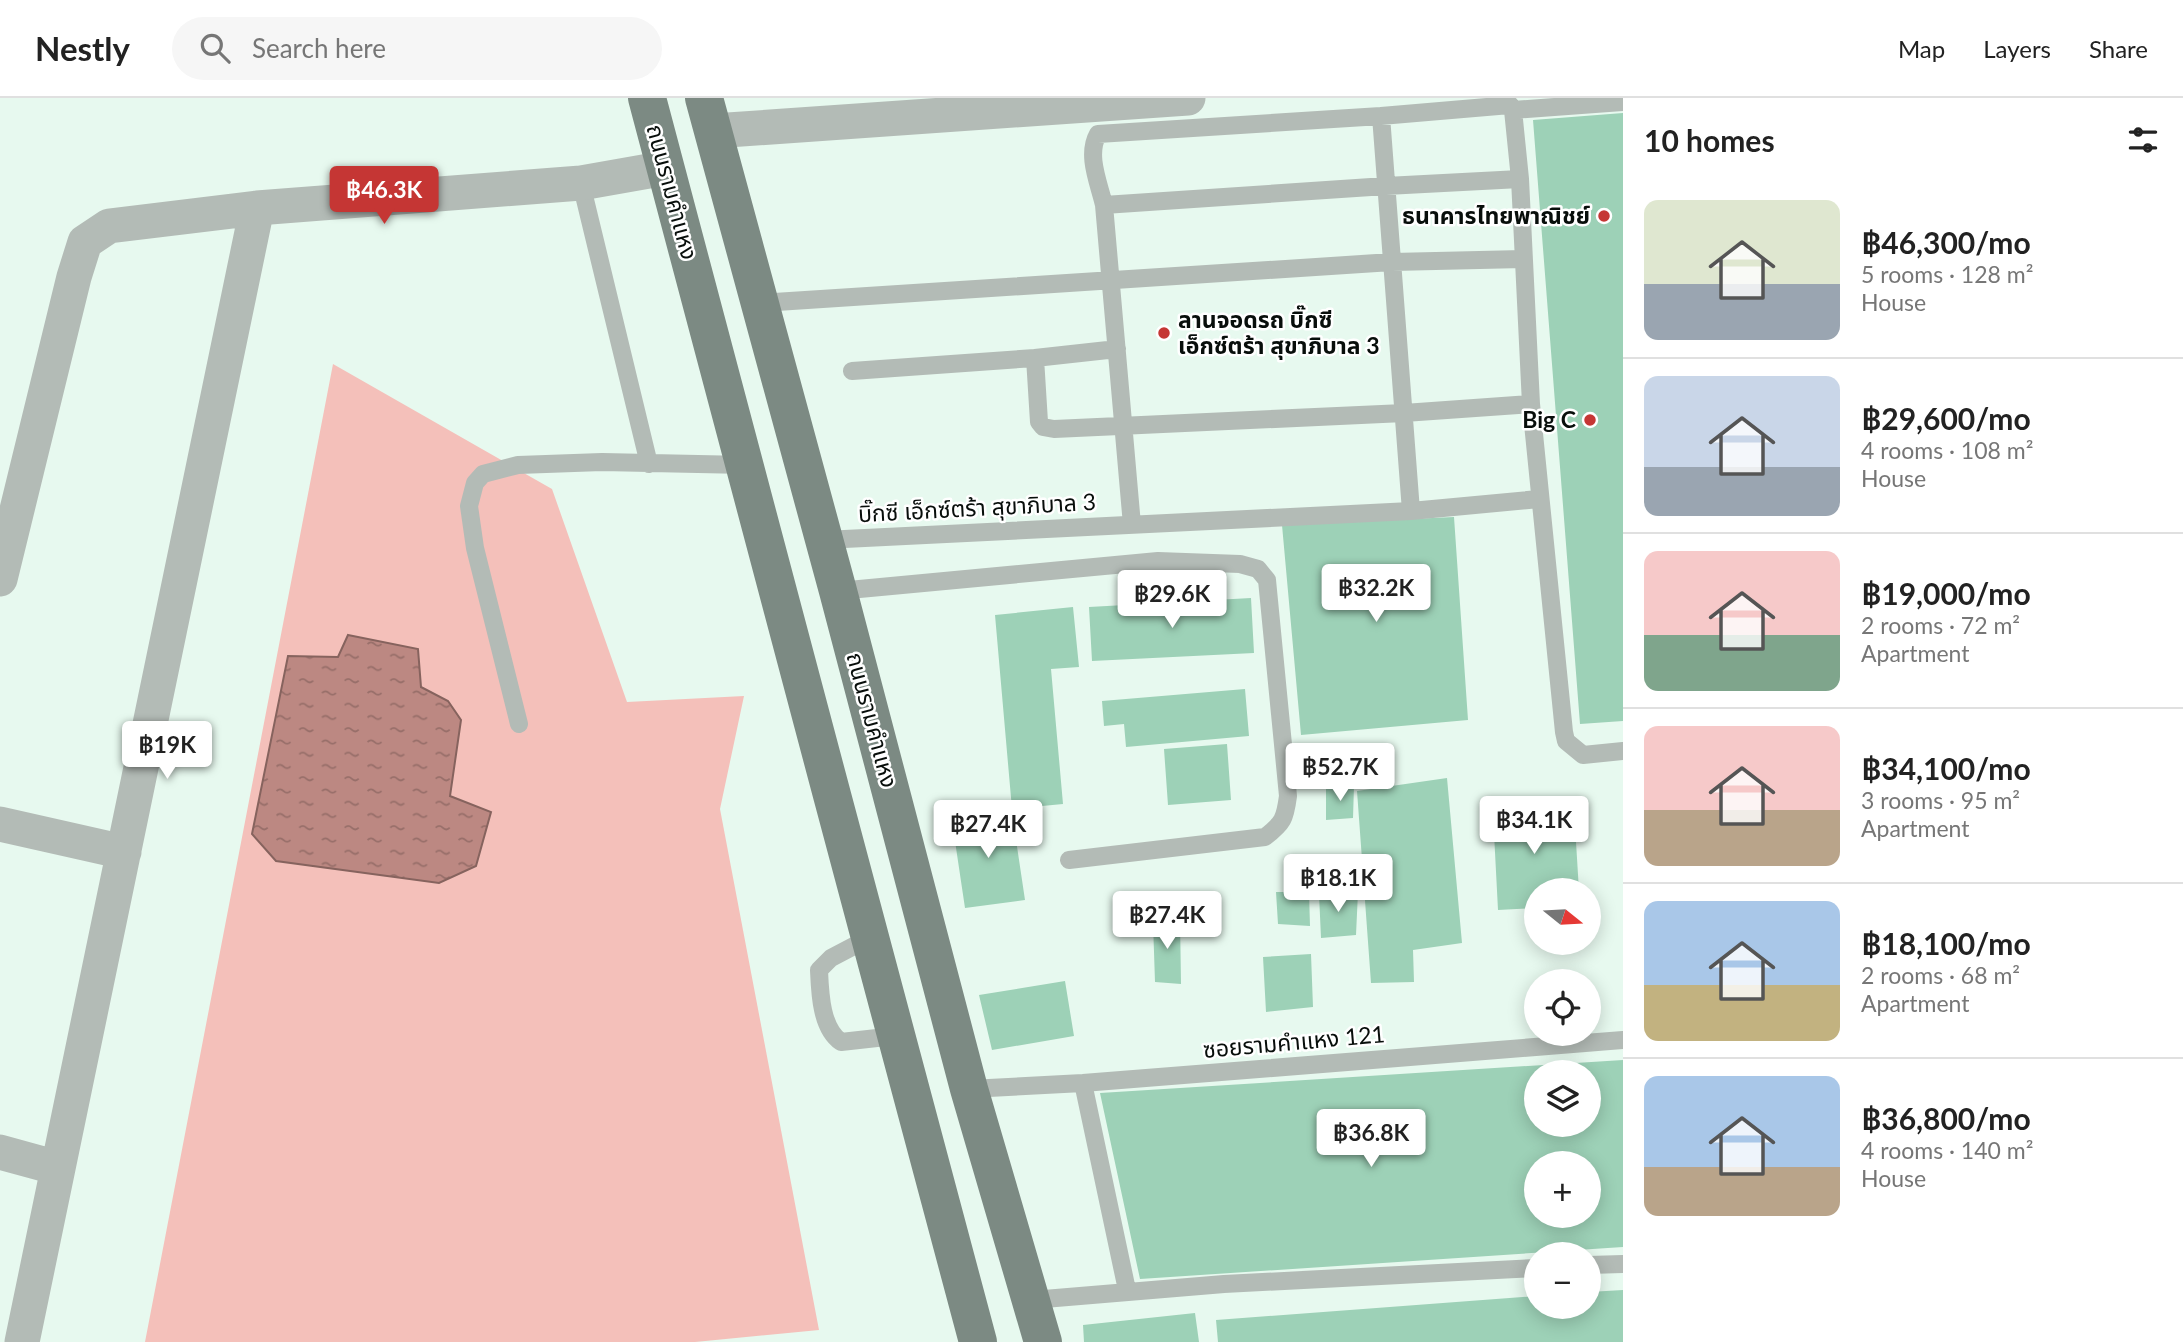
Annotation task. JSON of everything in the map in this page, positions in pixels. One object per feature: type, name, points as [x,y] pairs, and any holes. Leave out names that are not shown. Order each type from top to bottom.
[{"type":"main road","name":"ถนนรามคำแหง","points":[[647,98],[978,1342]]},
{"type":"main road","name":"ถนนรามคำแหง","points":[[709,115],[969,1089],[1043,1342]]},
{"type":"street","points":[[709,115],[1188,98]]},
{"type":"street","points":[[0,579],[74,277],[85,242],[109,226],[257,208],[582,183],[666,168]]},
{"type":"street","points":[[22,1342],[257,208]]},
{"type":"street","points":[[0,824],[124,852]]},
{"type":"street","points":[[0,1152],[58,1168]]},
{"type":"lane","name":"บิ๊กซี เอ็กซ์ตร้า สุขาภิบาล 3","points":[[1132,525],[1104,205],[1092,154],[1098,134],[1510,105],[1513,110],[1623,102]]},
{"type":"lane","points":[[1513,110],[1520,179],[1531,404],[1564,732],[1566,741],[1583,755],[1623,751]]},
{"type":"lane","points":[[1381,116],[1411,511]]},
{"type":"lane","points":[[1104,205],[1520,179]]},
{"type":"lane","points":[[582,183],[649,464]]},
{"type":"lane","points":[[760,303],[1392,262],[1524,259]]},
{"type":"lane","points":[[852,371],[1035,358],[1117,349]]},
{"type":"lane","points":[[1035,358],[1039,422],[1043,427],[1124,426],[1404,413],[1531,404]]},
{"type":"lane","points":[[519,724],[475,548],[469,506],[475,483],[483,474],[518,465],[746,465]]},
{"type":"lane","name":"บิ๊กซี เอ็กซ์ตร้า สุขาภิบาล 3","points":[[824,540],[1411,511],[1539,499]]},
{"type":"lane","points":[[838,591],[1158,561],[1240,564],[1258,569],[1267,580],[1288,796],[1286,815],[1280,825],[1265,837],[1069,860]]},
{"type":"lane","points":[[871,937],[825,962],[818,970],[821,999],[833,1036],[841,1042],[895,1036]]},
{"type":"lane","name":"ซอยรามคำแหง 121","points":[[969,1089],[1083,1083],[1623,1040]]},
{"type":"lane","points":[[1083,1083],[1127,1290]]},
{"type":"lane","points":[[1601,1265],[1623,1264]]},
{"type":"lane","points":[[1032,1300],[1127,1290],[1524,1269]]},
{"type":"shaded area","points":[[333,364],[552,489],[627,702],[744,696],[720,809],[819,1330],[695,1342],[145,1342]]},
{"type":"water","points":[[348,635],[418,649],[421,687],[448,701],[461,720],[450,796],[491,812],[476,866],[439,883],[276,861],[252,834],[288,656],[338,657]]},
{"type":"building","name":"Big C","points":[[1623,113],[1623,721],[1580,724],[1533,120]]},
{"type":"building","points":[[1454,517],[1468,720],[1301,735],[1282,525]]},
{"type":"building","points":[[1251,598],[1254,653],[1092,661],[1089,607]]},
{"type":"building","points":[[1073,607],[1079,667],[1051,669],[1063,804],[1012,809],[995,615]]},
{"type":"building","points":[[1245,689],[1249,736],[1126,747],[1124,724],[1104,726],[1102,701]]},
{"type":"building","points":[[1227,744],[1231,800],[1168,805],[1164,749]]},
{"type":"building","points":[[1339,755],[1338,780],[1318,781],[1319,756]]},
{"type":"building","points":[[1447,778],[1462,943],[1413,950],[1414,982],[1371,983],[1357,791]]},
{"type":"building","points":[[1354,786],[1353,818],[1326,820],[1326,787]]},
{"type":"building","points":[[1574,809],[1578,878],[1524,878],[1524,909],[1498,910],[1493,814]]},
{"type":"building","points":[[1012,813],[1025,900],[965,908],[952,821]]},
{"type":"building","points":[[1276,892],[1309,892],[1310,926],[1278,924]]},
{"type":"building","points":[[1358,892],[1356,935],[1321,938],[1319,894]]},
{"type":"building","points":[[1180,918],[1181,984],[1155,982],[1153,922]]},
{"type":"building","points":[[1311,954],[1313,1007],[1266,1012],[1263,957]]},
{"type":"building","points":[[1065,981],[1074,1036],[992,1050],[979,995]]},
{"type":"building","points":[[1623,1060],[1623,1247],[1601,1248],[1601,1242],[1524,1242],[1524,1254],[1140,1279],[1100,1093],[1524,1066],[1524,1137],[1601,1137],[1601,1061]]},
{"type":"building","points":[[1623,1290],[1623,1342],[1218,1342],[1216,1320],[1524,1297],[1524,1319],[1601,1319],[1601,1291]]},
{"type":"building","points":[[1195,1313],[1199,1342],[1084,1342],[1083,1325]]},
{"type":"place","name":"ธนาคารไทยพาณิชย์","points":[[1604,216]]},
{"type":"place","name":"ลานจอดรถ บิ๊กซี เอ็กซ์ตร้า สุขาภิบาล 3","points":[[1164,333]]},
{"type":"place","name":"Big C","points":[[1590,420]]}]
